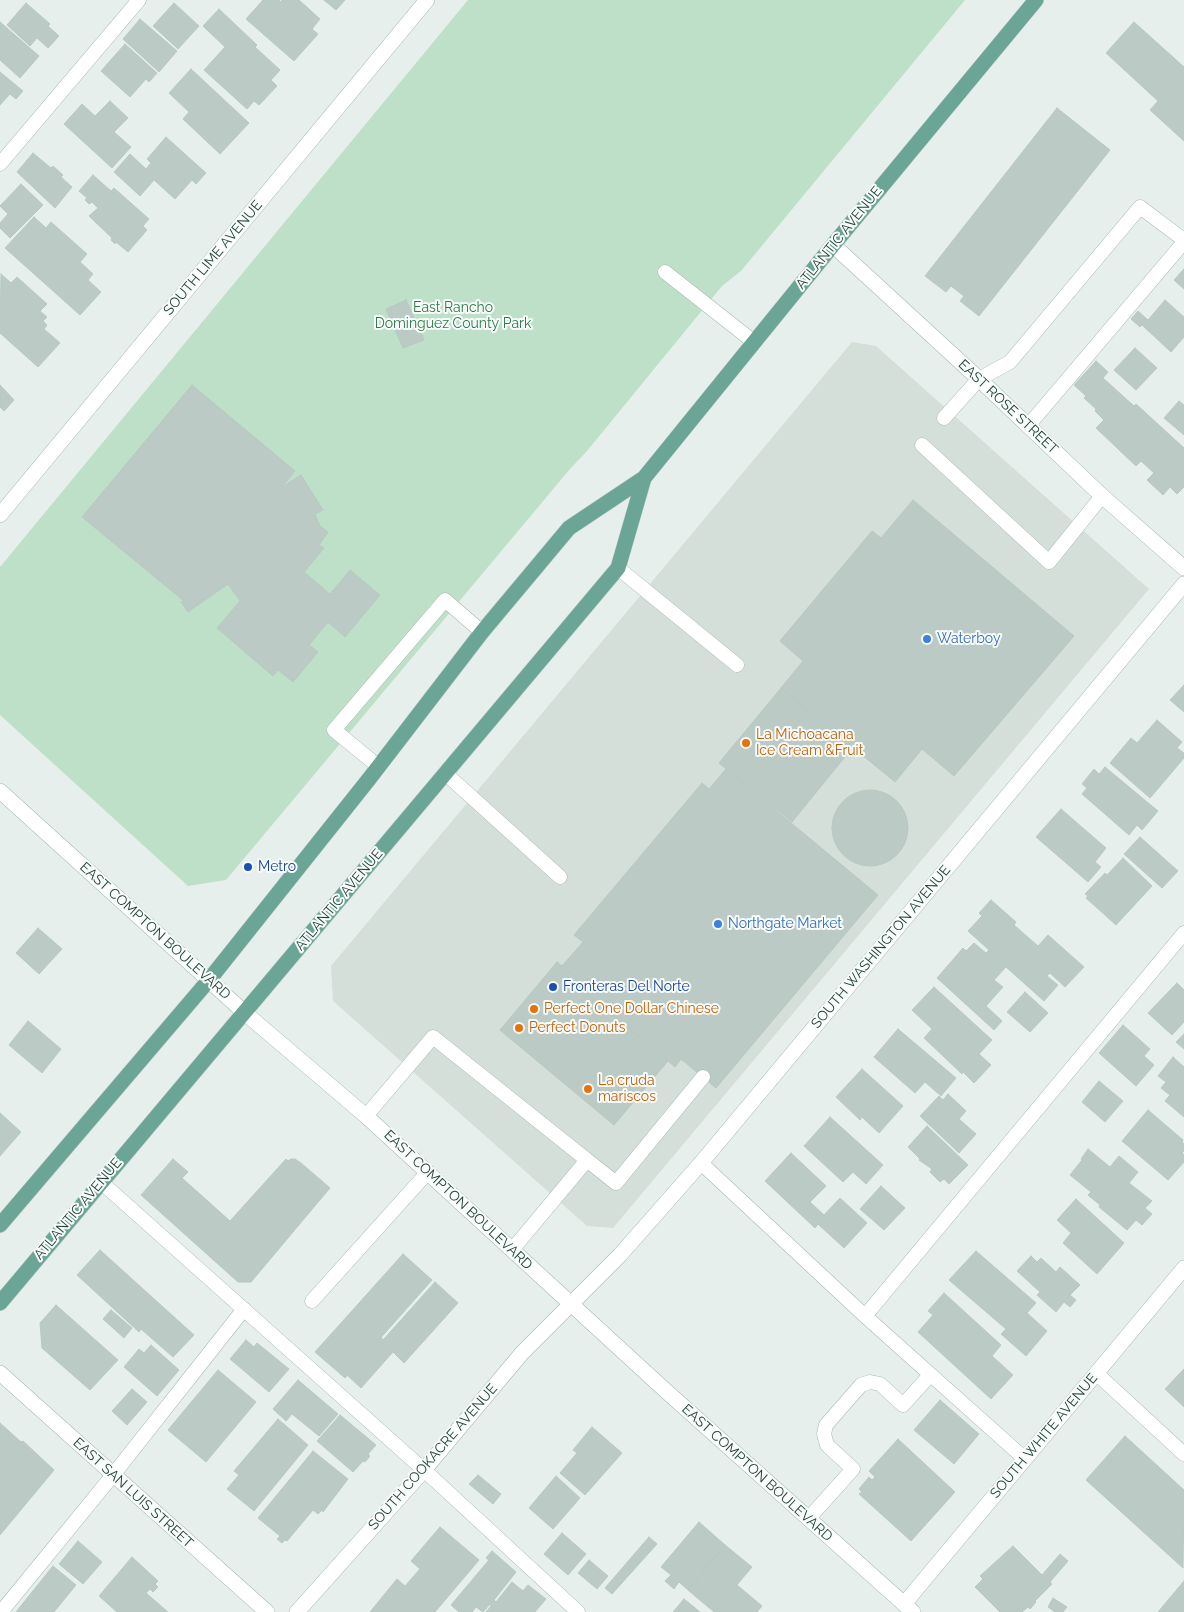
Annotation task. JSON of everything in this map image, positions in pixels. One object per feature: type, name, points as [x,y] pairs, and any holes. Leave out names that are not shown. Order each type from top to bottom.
[{"type":"main road","name":"ATLANTIC AVENUE","points":[[0,1225],[209,980],[482,632],[569,528],[644,478],[1031,2]]},
{"type":"main road","name":"ATLANTIC AVENUE","points":[[0,1303],[618,568],[644,478]]},
{"type":"street","name":"SOUTH LIME AVENUE","points":[[1,510],[427,0]]},
{"type":"street","name":"EAST ROSE STREET","points":[[833,245],[980,379],[1102,496],[1184,568]]},
{"type":"street","name":"SOUTH WASHINGTON AVENUE","points":[[571,1304],[620,1255],[701,1163],[1184,584]]},
{"type":"street","name":"EAST COMPTON BOULEVARD","points":[[0,791],[245,1013],[366,1116],[908,1608]]},
{"type":"street","name":"SOUTH WHITE AVENUE","points":[[908,1608],[1024,1458],[1184,1268]]},
{"type":"street","name":"SOUTH COOKACRE AVENUE","points":[[297,1612],[424,1470],[522,1353],[571,1304]]},
{"type":"street","name":"EAST SAN LUIS STREET","points":[[0,1373],[267,1612]]},
{"type":"lane","points":[[0,164],[140,0]]},
{"type":"lane","points":[[944,418],[980,379],[1010,362],[1140,207],[1184,241],[1028,426]]},
{"type":"lane","points":[[665,272],[754,342]]},
{"type":"lane","points":[[922,445],[1049,562],[1102,496]]},
{"type":"lane","points":[[618,568],[737,665]]},
{"type":"lane","points":[[378,766],[334,730],[445,600],[482,632]]},
{"type":"lane","points":[[445,773],[560,877]]},
{"type":"lane","points":[[865,1316],[1184,934]]},
{"type":"lane","points":[[366,1116],[433,1036],[616,1183],[703,1077]]},
{"type":"lane","points":[[512,1250],[587,1160]]},
{"type":"lane","points":[[701,1163],[865,1316],[1024,1458]]},
{"type":"lane","points":[[312,1301],[427,1172]]},
{"type":"lane","points":[[101,1182],[424,1470],[578,1612]]},
{"type":"lane","points":[[1,1612],[113,1475],[244,1309]]},
{"type":"lane","points":[[1096,1373],[1184,1454]]},
{"type":"lane","points":[[808,1518],[853,1469],[827,1445],[824,1434],[826,1425],[862,1385],[870,1382],[880,1384],[903,1405],[930,1375]]},
{"type":"shaded area","points":[[852,342],[876,346],[1149,589],[613,1228],[587,1226],[333,1001],[331,966]]},
{"type":"green space","name":"East Rancho Dominguez County Park","points":[[468,0],[965,0],[741,271],[722,286],[587,451],[226,880],[188,886],[0,715],[0,567]]},
{"type":"building","points":[[263,0],[279,0],[281,2],[282,0],[299,0],[320,19],[312,29],[318,34],[294,61],[246,19]]},
{"type":"building","points":[[324,0],[345,0],[336,10]]},
{"type":"building","points":[[26,3],[50,24],[48,26],[59,36],[48,48],[37,38],[30,46],[7,25]]},
{"type":"building","points":[[174,3],[199,26],[178,49],[153,26]]},
{"type":"building","points":[[219,9],[280,70],[271,80],[277,86],[259,105],[254,101],[247,109],[204,70],[225,47],[203,26]]},
{"type":"building","points":[[140,19],[177,51],[159,72],[123,39]]},
{"type":"building","points":[[0,22],[39,56],[20,78],[0,60]]},
{"type":"building","points":[[1134,22],[1184,67],[1184,141],[1150,110],[1158,101],[1106,53]]},
{"type":"building","points":[[125,44],[157,73],[149,82],[146,79],[130,97],[101,71]]},
{"type":"building","points":[[191,69],[249,123],[220,154],[183,119],[189,112],[169,93]]},
{"type":"building","points":[[0,72],[23,91],[16,99],[10,94],[0,105]]},
{"type":"building","points":[[110,101],[128,118],[114,132],[131,147],[112,168],[64,124],[82,104],[95,116]]},
{"type":"building","points":[[1057,108],[1110,150],[979,316],[960,301],[964,296],[951,286],[946,292],[925,276]]},
{"type":"building","points":[[166,137],[206,173],[196,184],[192,180],[175,199],[154,180],[140,196],[114,172],[130,154],[146,169],[151,163],[147,159]]},
{"type":"building","points":[[33,153],[51,168],[53,166],[72,187],[55,208],[17,172]]},
{"type":"building","points":[[93,175],[111,191],[114,188],[149,219],[143,226],[147,230],[128,252],[116,242],[115,244],[111,240],[112,238],[89,216],[98,208],[92,202],[89,204],[85,200],[87,198],[79,191]]},
{"type":"building","points":[[21,184],[43,205],[10,238],[0,228],[0,223],[8,214],[0,206]]},
{"type":"building","points":[[34,217],[46,228],[51,222],[87,254],[80,262],[93,274],[88,280],[101,292],[80,315],[5,248]]},
{"type":"building","points":[[1184,269],[1184,289],[1174,280]]},
{"type":"building","points":[[1,274],[11,283],[17,277],[47,304],[40,311],[47,317],[43,321],[47,325],[44,329],[60,343],[38,367],[0,333]]},
{"type":"building","points":[[406,300],[424,340],[403,348],[386,309]]},
{"type":"building","points":[[1165,300],[1184,317],[1184,337],[1171,352],[1142,325],[1140,327],[1131,319],[1138,311],[1148,320]]},
{"type":"building","points":[[1135,348],[1157,368],[1136,390],[1114,370]]},
{"type":"building","points":[[1096,361],[1108,372],[1103,378],[1134,406],[1136,404],[1184,448],[1184,487],[1177,494],[1170,487],[1163,495],[1147,480],[1154,473],[1141,461],[1136,466],[1096,428],[1104,420],[1084,398],[1086,396],[1074,385]]},
{"type":"building","points":[[0,385],[14,400],[4,411],[0,407]]},
{"type":"building","points":[[192,385],[295,471],[282,487],[301,475],[323,510],[315,514],[320,526],[328,532],[319,545],[324,548],[304,572],[330,594],[350,570],[380,595],[345,637],[328,622],[309,645],[318,652],[293,682],[278,670],[273,676],[217,628],[240,601],[228,584],[188,612],[181,602],[184,601],[82,517]]},
{"type":"building","points":[[1179,401],[1184,405],[1184,435],[1164,418]]},
{"type":"building","name":"Waterboy","points":[[913,500],[1074,636],[954,776],[922,749],[895,782],[781,688],[803,661],[780,641],[872,531],[881,538]]},
{"type":"building","points":[[1184,685],[1184,712],[1170,700]]},
{"type":"building","points":[[781,688],[853,747],[792,822],[719,763]]},
{"type":"building","points":[[1157,720],[1182,742],[1177,748],[1184,753],[1184,758],[1150,798],[1110,763],[1131,738],[1137,743]]},
{"type":"building","points":[[1105,767],[1158,811],[1142,830],[1137,825],[1129,835],[1082,794],[1087,788],[1082,784],[1094,769],[1099,774]]},
{"type":"building","name":"Northgate Market","points":[[726,769],[878,895],[716,1088],[681,1059],[675,1067],[573,982],[577,978],[562,966],[583,942],[574,935],[702,783],[709,789]]},
{"type":"building","points":[[870,790],[885,793],[897,801],[905,813],[908,828],[905,843],[897,855],[885,863],[870,866],[855,863],[843,855],[835,843],[832,828],[835,813],[843,801],[855,793]]},
{"type":"building","points":[[1061,809],[1106,848],[1095,862],[1101,867],[1088,882],[1036,837]]},
{"type":"building","points":[[1140,837],[1178,871],[1162,888],[1124,854]]},
{"type":"building","points":[[1123,858],[1152,886],[1116,925],[1086,898],[1088,896],[1085,894]]},
{"type":"building","points":[[991,900],[1016,922],[1014,925],[1038,946],[1048,935],[1084,967],[1065,987],[1050,973],[1047,976],[1058,985],[1044,1001],[1006,967],[994,980],[1003,987],[986,1006],[1002,1021],[994,1030],[937,978],[963,948],[966,951],[974,943],[986,953],[989,950],[968,931],[982,916],[979,913]]},
{"type":"building","points":[[38,928],[62,949],[39,974],[16,953]]},
{"type":"building","points":[[557,962],[577,978],[573,982],[668,1061],[614,1125],[500,1030]]},
{"type":"building","points":[[1177,983],[1184,990],[1184,1022],[1172,1035],[1148,1013]]},
{"type":"building","points":[[934,987],[992,1040],[979,1054],[991,1065],[974,1083],[924,1038],[932,1029],[912,1010]]},
{"type":"building","points":[[1025,992],[1048,1013],[1030,1032],[1007,1012]]},
{"type":"building","points":[[28,1021],[61,1049],[42,1073],[9,1045]]},
{"type":"building","points":[[1123,1025],[1150,1049],[1144,1056],[1154,1065],[1136,1086],[1099,1053]]},
{"type":"building","points":[[898,1029],[956,1078],[941,1096],[925,1082],[915,1093],[874,1057]]},
{"type":"building","points":[[1184,1034],[1184,1049],[1176,1042]]},
{"type":"building","points":[[1173,1057],[1184,1067],[1184,1117],[1165,1101],[1170,1095],[1161,1088],[1166,1082],[1158,1076]]},
{"type":"building","points":[[862,1069],[903,1106],[879,1133],[862,1117],[860,1120],[836,1097]]},
{"type":"building","points":[[1099,1081],[1123,1101],[1105,1122],[1082,1102]]},
{"type":"building","points":[[948,1094],[966,1111],[959,1119],[976,1134],[959,1153],[920,1116],[939,1096],[943,1100]]},
{"type":"building","points":[[1148,1110],[1183,1140],[1184,1151],[1182,1153],[1184,1155],[1184,1162],[1168,1180],[1122,1141]]},
{"type":"building","points":[[0,1113],[21,1132],[0,1156]]},
{"type":"building","points":[[830,1117],[883,1165],[866,1184],[853,1172],[843,1182],[804,1146]]},
{"type":"building","points":[[927,1126],[968,1165],[949,1184],[944,1179],[940,1182],[930,1172],[932,1169],[919,1160],[908,1147]]},
{"type":"building","points":[[1088,1149],[1110,1167],[1119,1156],[1138,1172],[1129,1183],[1152,1201],[1145,1208],[1152,1214],[1142,1225],[1136,1220],[1127,1230],[1099,1207],[1100,1205],[1088,1195],[1091,1192],[1070,1175]]},
{"type":"building","points":[[791,1153],[826,1186],[810,1202],[824,1215],[840,1198],[867,1223],[844,1248],[818,1224],[815,1228],[765,1181]]},
{"type":"building","points":[[173,1159],[188,1172],[182,1178],[230,1221],[286,1159],[288,1161],[295,1159],[330,1188],[251,1282],[238,1282],[141,1195]]},
{"type":"building","points":[[881,1186],[905,1208],[884,1230],[860,1209]]},
{"type":"building","points":[[1076,1199],[1124,1243],[1097,1274],[1063,1243],[1071,1233],[1057,1220]]},
{"type":"building","points":[[100,1250],[194,1335],[173,1357],[141,1329],[139,1332],[77,1275]]},
{"type":"building","points":[[976,1251],[1036,1303],[1027,1313],[1047,1331],[1026,1356],[1001,1334],[1006,1329],[949,1280]]},
{"type":"building","points":[[403,1254],[432,1280],[345,1378],[315,1352]]},
{"type":"building","points":[[1031,1256],[1037,1262],[1041,1258],[1056,1272],[1060,1267],[1080,1285],[1070,1295],[1076,1300],[1070,1307],[1064,1302],[1056,1312],[1037,1295],[1040,1292],[1017,1271]]},
{"type":"building","points":[[435,1282],[458,1303],[404,1363],[393,1352],[361,1388],[347,1375],[381,1337],[383,1340]]},
{"type":"building","points":[[944,1293],[1001,1345],[992,1356],[1013,1375],[991,1399],[918,1332],[933,1315],[928,1311]]},
{"type":"building","points":[[56,1305],[118,1360],[90,1390],[42,1348],[40,1323]]},
{"type":"building","points":[[111,1310],[132,1328],[124,1338],[103,1319]]},
{"type":"building","points":[[246,1340],[254,1347],[257,1343],[289,1369],[269,1392],[230,1359]]},
{"type":"building","points":[[151,1345],[179,1370],[157,1396],[124,1367],[139,1349],[144,1353]]},
{"type":"building","points":[[1184,1369],[1184,1407],[1165,1389]]},
{"type":"building","points":[[218,1370],[256,1402],[206,1462],[168,1430]]},
{"type":"building","points":[[298,1380],[338,1414],[319,1436],[292,1414],[286,1421],[273,1409]]},
{"type":"building","points":[[132,1389],[147,1402],[127,1425],[112,1411]]},
{"type":"building","points":[[940,1400],[979,1434],[954,1464],[914,1430]]},
{"type":"building","points":[[340,1415],[376,1445],[368,1454],[370,1456],[365,1462],[363,1461],[353,1472],[317,1441]]},
{"type":"building","points":[[278,1419],[308,1445],[254,1511],[227,1489],[239,1475],[234,1471]]},
{"type":"building","points":[[0,1423],[21,1442],[23,1441],[54,1470],[0,1535]]},
{"type":"building","points":[[592,1427],[622,1453],[585,1495],[560,1473],[577,1453],[573,1450]]},
{"type":"building","points":[[1125,1436],[1184,1490],[1183,1568],[1086,1480]]},
{"type":"building","points":[[898,1439],[955,1492],[911,1541],[859,1494],[862,1492],[859,1489],[869,1477],[872,1480],[875,1477],[869,1471]]},
{"type":"building","points":[[313,1451],[348,1479],[323,1512],[322,1510],[318,1514],[313,1510],[287,1541],[285,1540],[282,1543],[277,1539],[280,1536],[258,1518]]},
{"type":"building","points":[[478,1475],[501,1494],[493,1504],[469,1484]]},
{"type":"building","points":[[556,1476],[580,1498],[553,1529],[529,1508]]},
{"type":"building","points":[[699,1522],[725,1545],[688,1590],[679,1582],[674,1589],[665,1581],[671,1575],[661,1567]]},
{"type":"building","points":[[440,1527],[479,1560],[435,1612],[370,1612],[397,1579],[405,1586],[420,1569],[411,1561]]},
{"type":"building","points":[[562,1533],[586,1554],[568,1575],[544,1554]]},
{"type":"building","points":[[649,1537],[657,1544],[612,1594],[605,1588]]},
{"type":"building","points":[[78,1541],[102,1562],[83,1584],[59,1564]]},
{"type":"building","points":[[725,1545],[752,1567],[714,1612],[688,1590]]},
{"type":"building","points":[[1013,1546],[1042,1575],[1060,1554],[1068,1561],[1050,1582],[1052,1584],[1035,1601],[1030,1609],[1028,1607],[1022,1612],[1000,1612],[975,1587],[983,1579],[980,1576]]},
{"type":"building","points":[[492,1551],[516,1572],[494,1600],[496,1602],[512,1582],[523,1591],[528,1585],[546,1599],[535,1612],[486,1612],[491,1606],[490,1604],[483,1612],[476,1607],[472,1612],[459,1612],[451,1605],[489,1560],[486,1558]]},
{"type":"building","points":[[132,1557],[158,1581],[155,1584],[158,1587],[153,1592],[150,1589],[146,1593],[168,1612],[117,1612],[99,1596]]},
{"type":"building","points":[[589,1560],[608,1576],[597,1589],[578,1573]]},
{"type":"building","points":[[53,1566],[76,1585],[54,1612],[16,1612]]},
{"type":"building","points":[[1184,1581],[1184,1612],[1158,1612]]},
{"type":"building","points":[[737,1585],[762,1606],[757,1612],[714,1612]]},
{"type":"building","points":[[1053,1598],[1067,1607],[1063,1612],[1055,1612],[1048,1607]]},
{"type":"building","points":[[684,1599],[700,1612],[673,1612]]},
{"type":"place","name":"Waterboy","points":[[927,639]]},
{"type":"place","name":"La Michoacana Ice Cream &Fruit","points":[[746,743]]},
{"type":"place","name":"Metro","points":[[248,867]]},
{"type":"place","name":"Northgate Market","points":[[718,924]]},
{"type":"place","name":"Fronteras Del Norte","points":[[553,987]]},
{"type":"place","name":"Perfect One Dollar Chinese","points":[[534,1009]]},
{"type":"place","name":"Perfect Donuts","points":[[519,1028]]},
{"type":"place","name":"La cruda mariscos","points":[[588,1089]]}]
